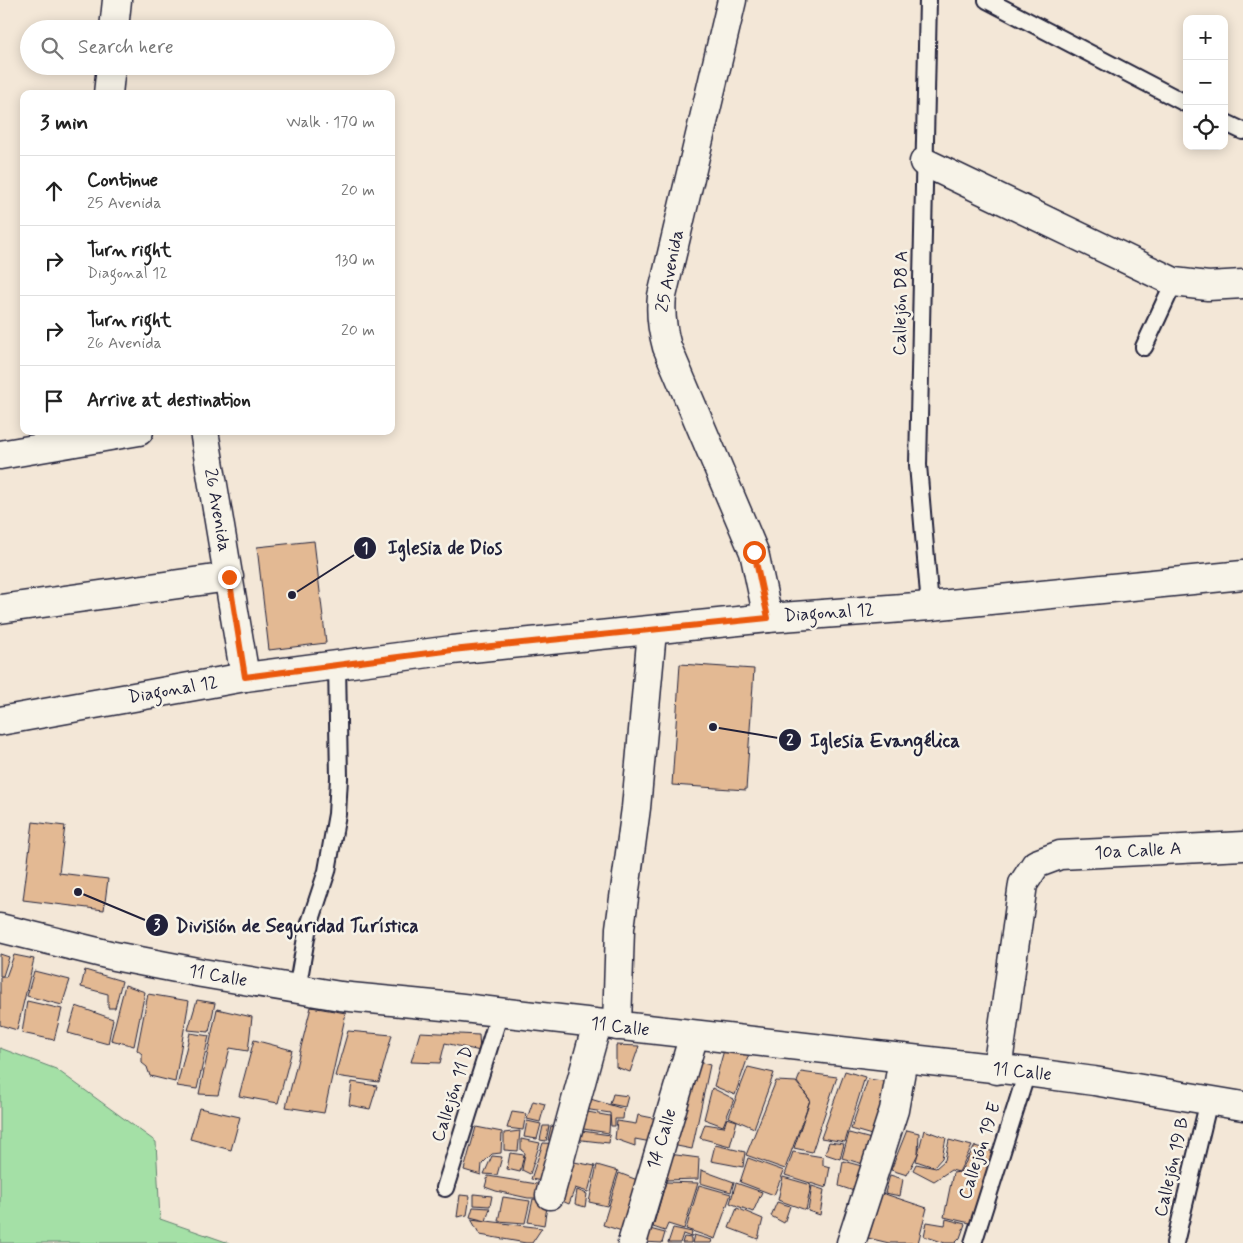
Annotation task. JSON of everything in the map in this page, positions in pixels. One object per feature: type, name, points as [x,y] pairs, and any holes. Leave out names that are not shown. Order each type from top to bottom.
[{"type":"street","points":[[115,20],[117,0]]},
{"type":"street","name":"25 Avenida","points":[[732,0],[662,296],[660,312],[661,325],[667,347],[754,552],[768,618]]},
{"type":"street","points":[[108,90],[109,75]]},
{"type":"street","points":[[924,162],[1174,282],[1208,286],[1243,284]]},
{"type":"street","points":[[0,455],[116,435]]},
{"type":"street","name":"26 Avenida","points":[[205,435],[245,677]]},
{"type":"street","name":"Diagonal 12","points":[[0,721],[245,677],[452,650],[768,618],[930,606],[1243,575]]},
{"type":"street","points":[[0,609],[229,577]]},
{"type":"street","points":[[550,1195],[607,1025],[636,808],[652,631]]},
{"type":"street","name":"10a Calle A","points":[[997,1070],[1023,884],[1036,864],[1060,855],[1243,846]]},
{"type":"street","name":"11 Calle","points":[[0,928],[114,956],[297,990],[1027,1072],[1243,1106]]},
{"type":"street","name":"14 Calle","points":[[632,1243],[694,1035]]},
{"type":"street","points":[[851,1243],[894,1110],[904,1059]]},
{"type":"lane","name":"Callejón D8 A","points":[[928,0],[918,465],[930,606]]},
{"type":"lane","points":[[987,0],[1183,102]]},
{"type":"lane","points":[[1228,124],[1243,131]]},
{"type":"lane","points":[[1144,347],[1174,282]]},
{"type":"lane","points":[[297,990],[307,932],[327,871],[337,814],[339,778],[337,664]]},
{"type":"lane","name":"Callejón 11 D","points":[[445,1188],[500,1012]]},
{"type":"lane","name":"Callejón 19 E","points":[[973,1243],[1027,1072]]},
{"type":"lane","name":"Callejón 19 B","points":[[1175,1243],[1209,1100]]},
{"type":"green space","points":[[0,1048],[56,1069],[156,1142],[160,1219],[229,1243],[0,1243]]},
{"type":"building","points":[[314,541],[326,643],[269,650],[257,547]]},
{"type":"building","points":[[680,664],[754,669],[746,790],[672,785]]},
{"type":"building","points":[[33,822],[65,826],[59,873],[108,879],[104,910],[23,900]]},
{"type":"building","points":[[0,954],[9,957],[3,976],[0,976]]},
{"type":"building","points":[[14,955],[34,959],[17,1030],[0,1025],[0,977],[6,977]]},
{"type":"building","points":[[85,970],[122,981],[115,1008],[108,1008],[108,994],[81,987]]},
{"type":"building","points":[[34,971],[70,980],[62,1005],[27,996]]},
{"type":"building","points":[[125,985],[145,992],[134,1046],[111,1040]]},
{"type":"building","points":[[148,994],[189,1001],[175,1082],[150,1076],[147,1067],[142,1063],[142,1054],[137,1050]]},
{"type":"building","points":[[197,1000],[215,1003],[209,1032],[188,1030]]},
{"type":"building","points":[[27,1001],[62,1009],[54,1040],[22,1033]]},
{"type":"building","points":[[76,1006],[113,1019],[108,1044],[68,1033]]},
{"type":"building","points":[[311,1007],[346,1013],[324,1113],[286,1107]]},
{"type":"building","points":[[217,1009],[252,1017],[248,1051],[230,1048],[218,1095],[199,1094]]},
{"type":"building","points":[[348,1031],[392,1035],[379,1082],[335,1076]]},
{"type":"building","points":[[420,1032],[479,1035],[480,1051],[445,1043],[440,1063],[411,1062]]},
{"type":"building","points":[[190,1033],[209,1036],[197,1089],[177,1086]]},
{"type":"building","points":[[254,1040],[292,1050],[278,1103],[239,1096]]},
{"type":"building","points":[[616,1045],[639,1046],[630,1072],[616,1067]]},
{"type":"building","points":[[724,1050],[750,1051],[735,1095],[714,1086]]},
{"type":"building","points":[[695,1061],[710,1065],[692,1149],[672,1145]]},
{"type":"building","points":[[748,1067],[774,1073],[754,1128],[729,1117]]},
{"type":"building","points":[[845,1071],[865,1077],[845,1142],[821,1138]]},
{"type":"building","points":[[801,1072],[837,1077],[812,1152],[794,1148],[810,1100],[797,1082]]},
{"type":"building","points":[[868,1079],[890,1082],[875,1136],[851,1129]]},
{"type":"building","points":[[776,1081],[796,1082],[810,1100],[785,1169],[746,1155]]},
{"type":"building","points":[[352,1082],[377,1086],[370,1109],[349,1105]]},
{"type":"building","points":[[712,1088],[734,1099],[723,1126],[704,1119]]},
{"type":"building","points":[[613,1094],[628,1096],[625,1107],[610,1104]]},
{"type":"building","points":[[587,1098],[624,1109],[623,1119],[615,1119],[615,1126],[611,1126],[610,1113],[584,1109]]},
{"type":"building","points":[[533,1101],[545,1104],[540,1122],[527,1119]]},
{"type":"building","points":[[199,1108],[240,1117],[231,1150],[190,1139]]},
{"type":"building","points":[[582,1111],[610,1116],[609,1133],[577,1128]]},
{"type":"building","points":[[512,1112],[526,1114],[523,1130],[507,1128]]},
{"type":"building","points":[[638,1115],[658,1119],[651,1142],[635,1139],[635,1146],[615,1139],[617,1121],[636,1124]]},
{"type":"building","points":[[727,1118],[737,1121],[730,1146],[700,1138],[705,1124],[724,1127]]},
{"type":"building","points":[[527,1121],[541,1124],[537,1139],[524,1137]]},
{"type":"building","points":[[543,1126],[549,1126],[546,1141],[540,1140]]},
{"type":"building","points":[[551,1126],[564,1129],[561,1143],[548,1140]]},
{"type":"building","points":[[476,1127],[502,1132],[501,1153],[492,1154],[482,1164],[481,1175],[464,1170]]},
{"type":"building","points":[[575,1130],[610,1135],[609,1143],[573,1139]]},
{"type":"building","points":[[907,1130],[919,1133],[918,1154],[907,1175],[891,1170]]},
{"type":"building","points":[[924,1130],[946,1138],[942,1158],[934,1167],[916,1161]]},
{"type":"building","points":[[520,1131],[518,1151],[504,1150],[504,1133]]},
{"type":"building","points":[[849,1133],[875,1140],[867,1165],[842,1158]]},
{"type":"building","points":[[521,1139],[540,1143],[530,1174],[522,1170],[525,1153],[521,1150]]},
{"type":"building","points":[[949,1140],[972,1146],[959,1172],[951,1170],[934,1181],[913,1170],[916,1164],[936,1168],[945,1160]]},
{"type":"building","points":[[829,1142],[844,1144],[840,1159],[825,1154]]},
{"type":"building","points":[[543,1143],[560,1144],[547,1182],[531,1179]]},
{"type":"building","points":[[715,1145],[745,1152],[743,1167],[711,1161]]},
{"type":"building","points":[[975,1146],[994,1152],[970,1223],[944,1217],[953,1173],[960,1172]]},
{"type":"building","points":[[793,1152],[823,1157],[823,1165],[830,1167],[826,1188],[785,1175]]},
{"type":"building","points":[[510,1153],[524,1155],[520,1172],[507,1169]]},
{"type":"building","points":[[669,1154],[699,1158],[698,1179],[665,1180]]},
{"type":"building","points":[[492,1156],[502,1157],[497,1175],[484,1174]]},
{"type":"building","points":[[748,1158],[784,1171],[774,1195],[740,1182]]},
{"type":"building","points":[[569,1161],[595,1166],[588,1192],[575,1188],[569,1204],[558,1199]]},
{"type":"building","points":[[843,1161],[869,1168],[860,1193],[839,1186]]},
{"type":"building","points":[[597,1165],[618,1171],[607,1206],[589,1202]]},
{"type":"building","points":[[701,1170],[734,1182],[731,1192],[700,1183]]},
{"type":"building","points":[[619,1173],[640,1181],[625,1232],[603,1225]]},
{"type":"building","points":[[890,1175],[903,1179],[900,1196],[885,1193]]},
{"type":"building","points":[[488,1176],[549,1186],[546,1198],[528,1198],[485,1187]]},
{"type":"building","points":[[783,1177],[811,1185],[806,1210],[778,1200]]},
{"type":"building","points":[[666,1182],[698,1183],[684,1229],[668,1224],[665,1231],[653,1227]]},
{"type":"building","points":[[736,1183],[762,1192],[753,1212],[730,1203]]},
{"type":"building","points":[[699,1185],[731,1194],[715,1239],[686,1229]]},
{"type":"building","points":[[812,1186],[824,1190],[820,1215],[808,1211]]},
{"type":"building","points":[[577,1190],[587,1194],[585,1207],[575,1204]]},
{"type":"building","points":[[882,1193],[927,1208],[918,1243],[889,1243],[868,1238]]},
{"type":"building","points":[[474,1194],[492,1196],[490,1206],[474,1205]]},
{"type":"building","points":[[460,1195],[470,1196],[467,1215],[457,1217]]},
{"type":"building","points":[[503,1197],[530,1201],[525,1223],[498,1221]]},
{"type":"building","points":[[533,1199],[548,1201],[544,1225],[528,1222]]},
{"type":"building","points":[[777,1202],[790,1206],[784,1223],[771,1216]]},
{"type":"building","points":[[473,1207],[490,1208],[486,1221],[470,1217]]},
{"type":"building","points":[[737,1208],[763,1219],[758,1239],[729,1228]]},
{"type":"building","points":[[471,1219],[542,1228],[532,1243],[526,1243],[480,1235]]},
{"type":"building","points":[[946,1219],[965,1224],[960,1238],[955,1243],[945,1243],[924,1236],[927,1222],[945,1225]]},
{"type":"building","points":[[646,1228],[665,1233],[662,1243],[643,1242]]},
{"type":"building","points":[[673,1228],[692,1232],[691,1237],[683,1234],[680,1243],[668,1243]]},
{"type":"building","points":[[694,1235],[712,1240],[711,1243],[692,1243]]},
{"type":"building","points":[[684,1237],[691,1238],[691,1243],[682,1243]]},
{"type":"place","name":"Iglesia de Dios","points":[[292,595]]},
{"type":"place","name":"Iglesia Evangélica","points":[[713,727]]},
{"type":"place","name":"División de Seguridad Turística","points":[[78,892]]},
{"type":"route","points":[[229,577],[245,677],[452,650],[768,618],[760,570],[754,552]]}]
